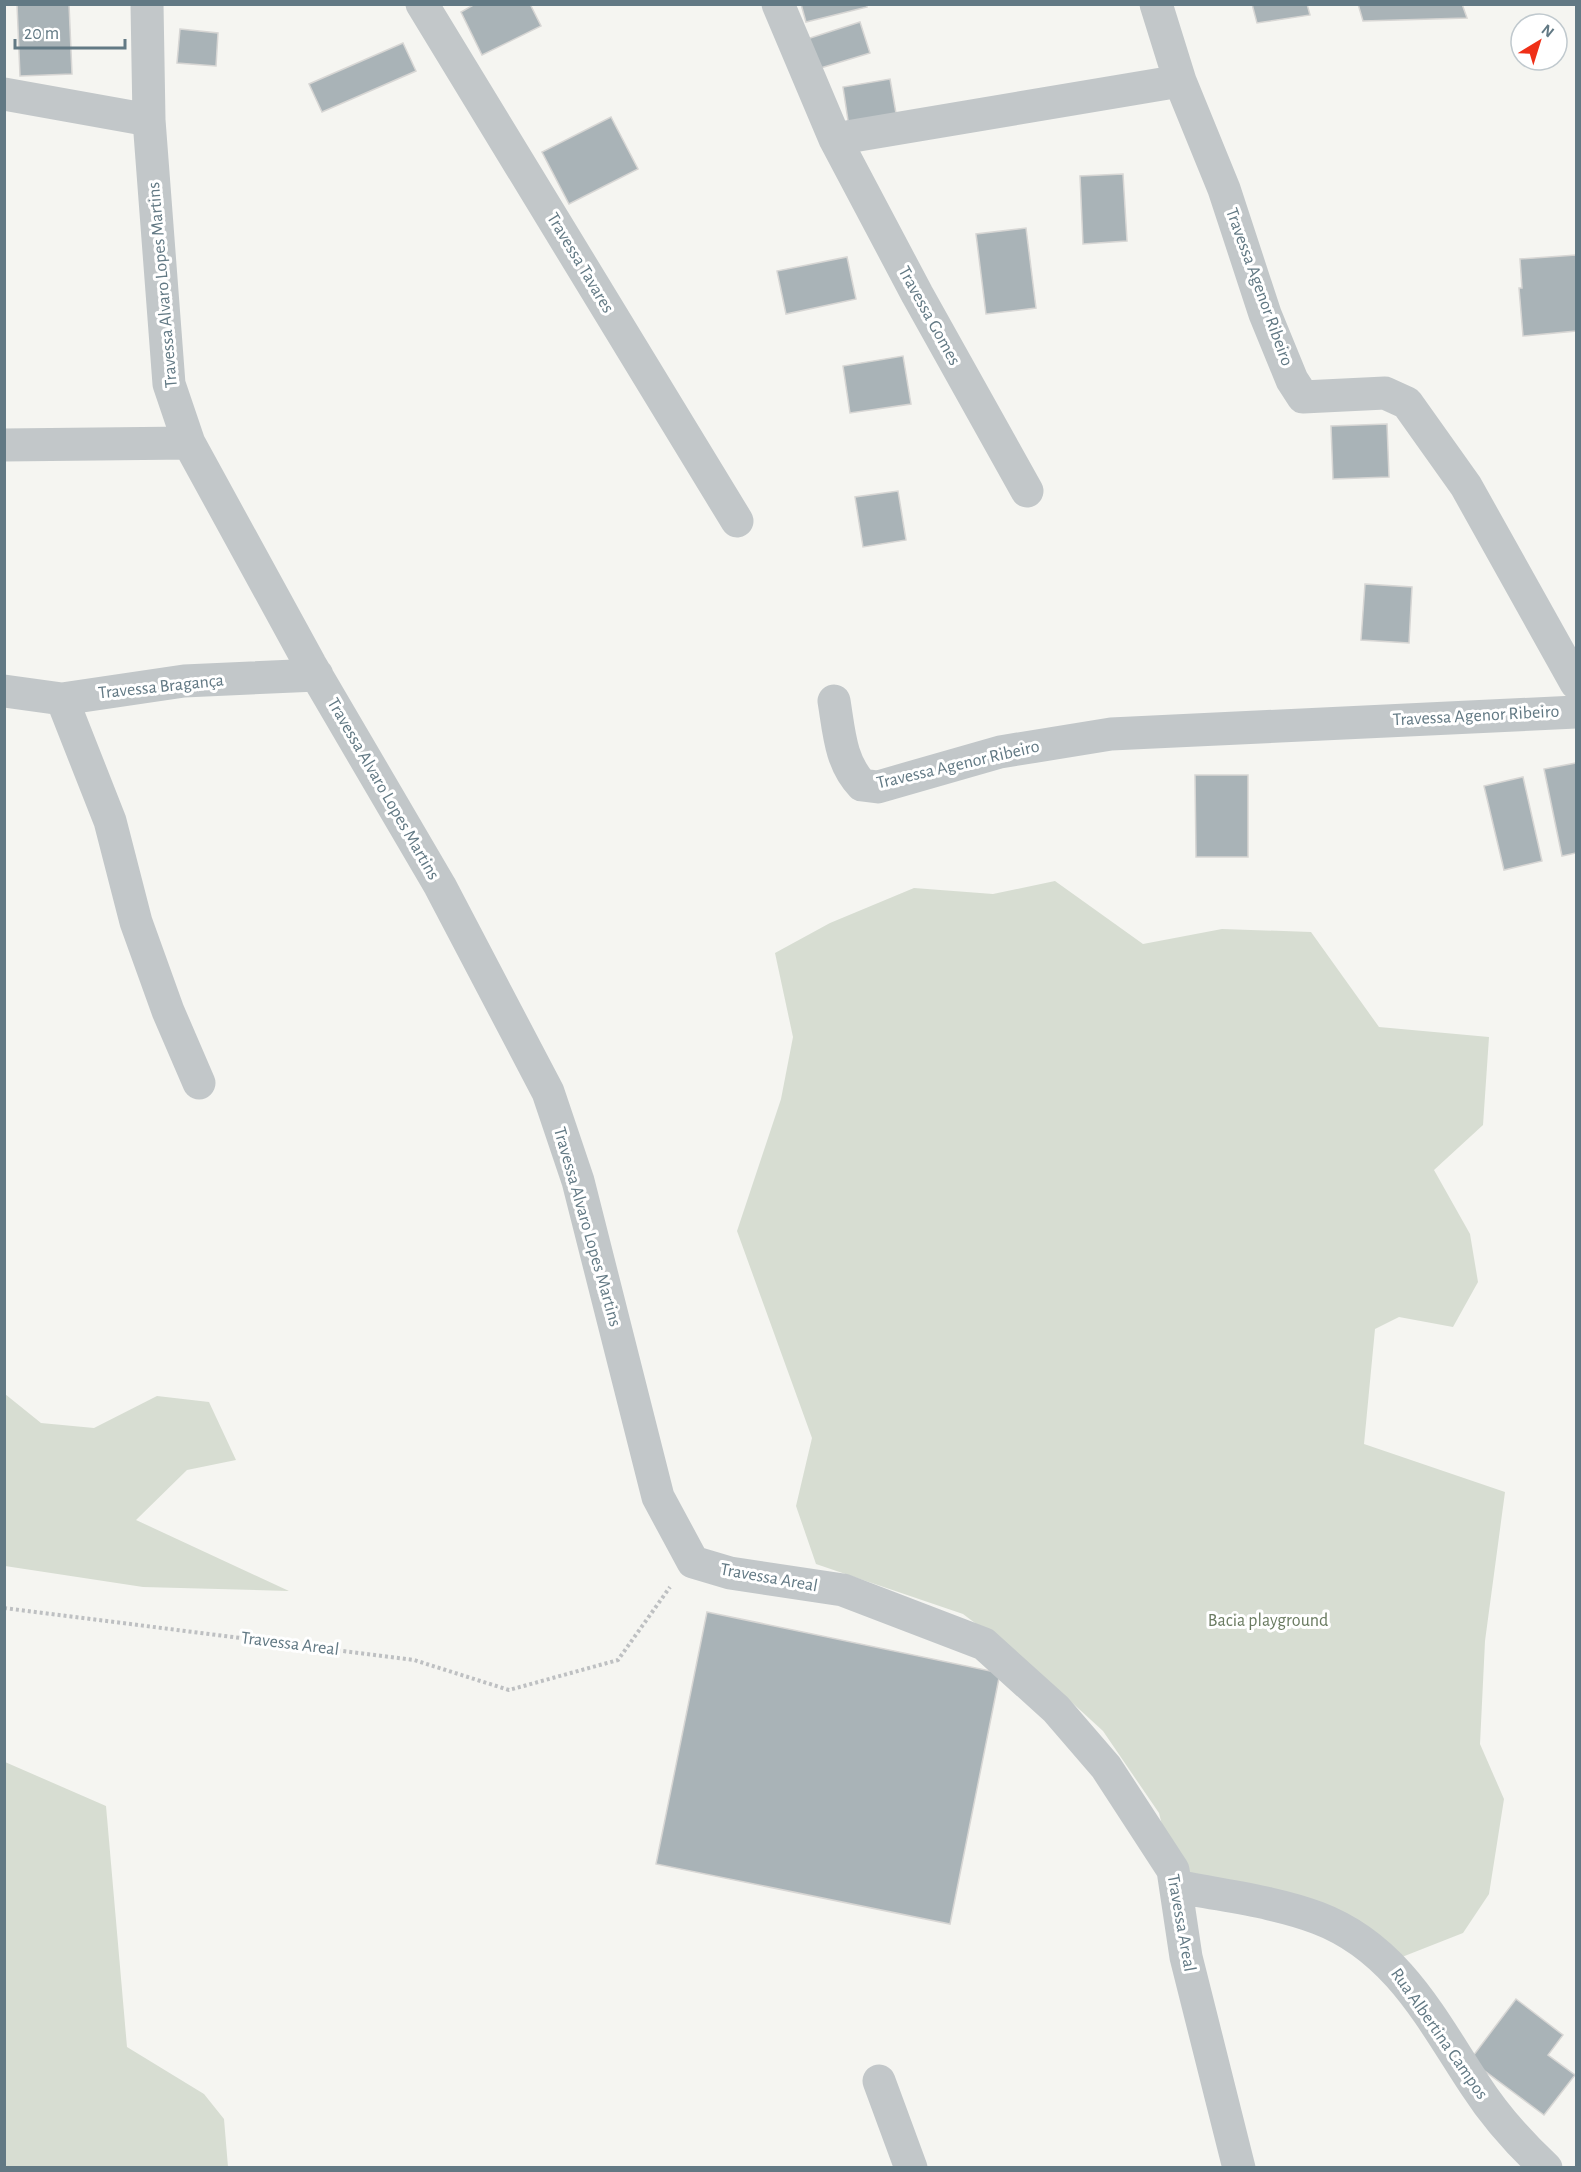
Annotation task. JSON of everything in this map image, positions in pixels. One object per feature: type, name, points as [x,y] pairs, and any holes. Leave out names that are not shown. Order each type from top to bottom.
[{"type":"street","name":"Travessa Alvaro Lopes Martins","points":[[147,4],[149,120],[169,384],[189,443],[317,675],[445,896],[548,1092],[578,1181],[658,1497],[693,1562]]},
{"type":"street","name":"Travessa Tavares","points":[[422,4],[737,521]]},
{"type":"street","name":"Travessa Gomes","points":[[778,4],[835,139],[917,294],[1027,491]]},
{"type":"street","name":"Travessa Agenor Ribeiro","points":[[1156,4],[1180,81],[1224,189],[1265,314],[1292,380],[1303,397],[1385,393],[1407,403],[1466,486],[1576,683]]},
{"type":"street","points":[[835,139],[1180,81]]},
{"type":"street","points":[[4,94],[149,120]]},
{"type":"street","points":[[4,445],[189,443]]},
{"type":"street","name":"Travessa Bragança","points":[[4,691],[62,699],[184,681],[317,675]]},
{"type":"street","points":[[62,699],[110,821],[136,922],[168,1011],[199,1083]]},
{"type":"street","name":"Travessa Agenor Ribeiro","points":[[834,701],[842,749],[850,773],[862,785],[878,787],[1000,752],[1112,734],[1576,712]]},
{"type":"street","name":"Travessa Areal","points":[[693,1562],[730,1573],[843,1590],[984,1644],[1056,1710],[1106,1767],[1173,1870],[1186,1957],[1239,2168]]},
{"type":"street","name":"Rua Albertina Campos","points":[[1176,1886],[1258,1902],[1320,1919],[1366,1945],[1395,1968],[1515,2139],[1546,2168]]},
{"type":"street","points":[[879,2081],[910,2168]]},
{"type":"path","name":"Travessa Areal","points":[[4,1608],[414,1660],[509,1690],[618,1660],[659,1599],[693,1562]]},
{"type":"green space","name":"Bacia playground","points":[[1055,881],[1143,944],[1222,929],[1311,932],[1379,1027],[1489,1037],[1483,1125],[1434,1170],[1470,1234],[1478,1282],[1453,1327],[1399,1317],[1375,1329],[1364,1444],[1505,1492],[1485,1641],[1480,1744],[1504,1799],[1489,1894],[1463,1933],[1402,1957],[1173,1869],[1159,1813],[1103,1731],[1031,1665],[963,1614],[816,1564],[796,1506],[812,1438],[737,1231],[781,1099],[793,1037],[775,953],[830,923],[914,888],[993,894]]},
{"type":"green space","points":[[5,1394],[41,1423],[94,1428],[157,1396],[209,1402],[236,1460],[187,1470],[136,1520],[289,1591],[143,1587],[5,1566]]},
{"type":"green space","points":[[5,1762],[106,1806],[127,2047],[204,2094],[224,2119],[228,2167],[5,2167]]},
{"type":"building","points":[[17,4],[69,4],[72,74],[20,76]]},
{"type":"building","points":[[475,4],[530,4],[541,26],[482,55],[461,12]]},
{"type":"building","points":[[801,4],[866,4],[867,7],[806,22]]},
{"type":"building","points":[[1252,4],[1307,4],[1310,15],[1257,23]]},
{"type":"building","points":[[1358,4],[1462,4],[1467,18],[1363,21]]},
{"type":"building","points":[[860,22],[870,53],[814,70],[804,40]]},
{"type":"building","points":[[180,29],[218,33],[216,66],[177,63]]},
{"type":"building","points":[[403,43],[416,71],[322,112],[309,84]]},
{"type":"building","points":[[890,79],[897,119],[849,127],[843,87]]},
{"type":"building","points":[[611,117],[638,169],[569,204],[542,152]]},
{"type":"building","points":[[1123,174],[1127,241],[1083,244],[1080,176]]},
{"type":"building","points":[[1026,228],[1036,308],[986,314],[976,234]]},
{"type":"building","points":[[1576,255],[1576,331],[1523,336],[1519,288],[1522,288],[1520,259]]},
{"type":"building","points":[[847,257],[856,299],[786,314],[777,271]]},
{"type":"building","points":[[903,356],[911,404],[850,413],[843,366]]},
{"type":"building","points":[[1387,424],[1389,477],[1333,479],[1331,426]]},
{"type":"building","points":[[898,491],[906,540],[863,547],[855,497]]},
{"type":"building","points":[[1365,584],[1412,587],[1409,643],[1361,640]]},
{"type":"building","points":[[1576,763],[1576,853],[1562,856],[1544,769]]},
{"type":"building","points":[[1195,775],[1248,775],[1248,857],[1196,857]]},
{"type":"building","points":[[1523,777],[1542,861],[1504,870],[1484,786]]},
{"type":"building","points":[[707,1612],[1000,1673],[950,1924],[656,1864]]},
{"type":"building","points":[[1516,1999],[1563,2035],[1548,2055],[1575,2075],[1544,2115],[1470,2060]]}]
